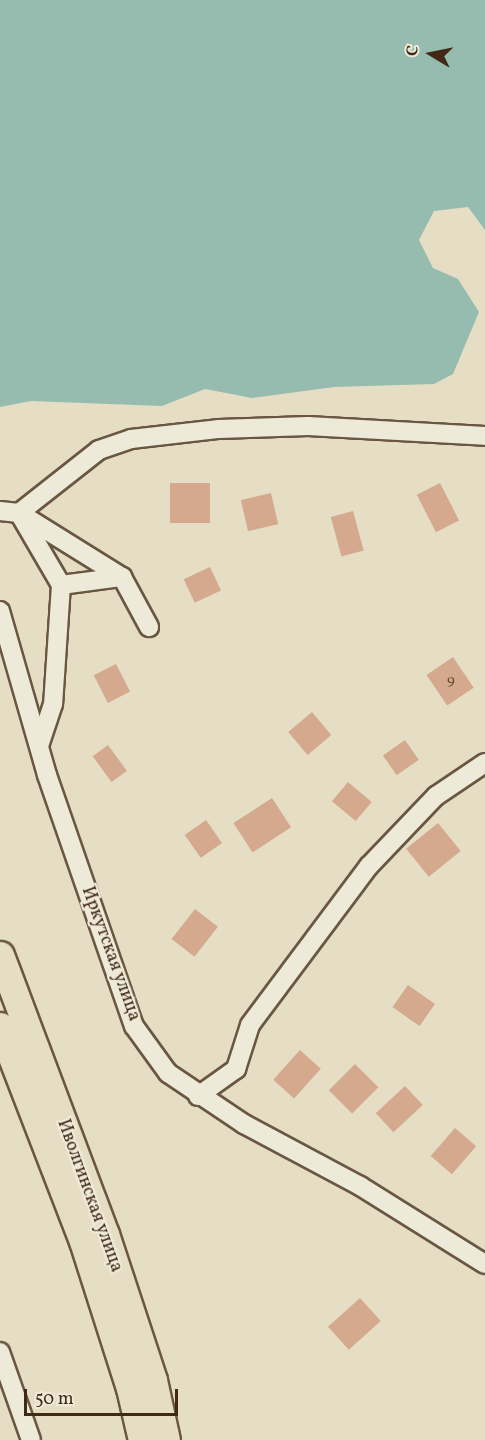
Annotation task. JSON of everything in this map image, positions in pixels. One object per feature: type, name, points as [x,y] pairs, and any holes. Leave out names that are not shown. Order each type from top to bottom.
[{"type":"main road","name":"Иволгинская улица","points":[[0,955],[105,1234],[153,1380],[166,1440]]},
{"type":"main road","name":"Иволгинская улица","points":[[0,1026],[82,1241],[130,1388],[142,1440]]},
{"type":"street","points":[[19,513],[99,450],[130,439],[219,429],[308,426],[485,436]]},
{"type":"street","points":[[0,511],[19,513],[122,577],[149,627]]},
{"type":"street","points":[[19,513],[61,585],[53,704],[39,746]]},
{"type":"street","points":[[61,585],[122,577]]},
{"type":"street","name":"Иркутская улица","points":[[0,611],[39,746],[134,1026],[168,1073],[198,1096],[360,1186],[485,1264]]},
{"type":"street","points":[[198,1096],[236,1069],[250,1025],[369,866],[436,796],[485,763]]},
{"type":"street","points":[[0,1352],[31,1440]]},
{"type":"water","points":[[0,0],[485,0],[485,230],[468,207],[434,211],[419,240],[433,268],[458,279],[479,312],[453,374],[434,384],[334,387],[252,398],[205,389],[162,406],[31,401],[0,407]]},
{"type":"building","points":[[170,483],[210,483],[210,523],[170,523]]},
{"type":"building","points":[[440,483],[459,520],[436,532],[417,495]]},
{"type":"building","points":[[271,493],[278,524],[248,531],[241,500]]},
{"type":"building","points":[[353,511],[364,551],[341,557],[331,517]]},
{"type":"building","points":[[210,567],[221,591],[195,603],[184,579]]},
{"type":"building","points":[[453,657],[474,688],[447,706],[426,675]]},
{"type":"building","points":[[116,664],[130,692],[108,703],[94,675]]},
{"type":"building","points":[[312,712],[331,735],[308,755],[288,732]]},
{"type":"building","points":[[405,740],[419,760],[397,775],[383,755]]},
{"type":"building","points":[[108,745],[127,771],[111,782],[93,756]]},
{"type":"building","points":[[348,782],[372,802],[356,821],[332,801]]},
{"type":"building","points":[[272,798],[291,827],[252,852],[233,823]]},
{"type":"building","points":[[206,820],[222,843],[201,858],[185,835]]},
{"type":"building","points":[[438,823],[461,851],[429,877],[406,849]]},
{"type":"building","points":[[195,909],[218,927],[194,957],[172,939]]},
{"type":"building","points":[[408,985],[435,1004],[420,1026],[393,1007]]},
{"type":"building","points":[[300,1050],[321,1069],[294,1098],[273,1080]]},
{"type":"building","points":[[355,1064],[378,1087],[352,1113],[329,1090]]},
{"type":"building","points":[[405,1086],[423,1105],[393,1132],[376,1113]]},
{"type":"building","points":[[455,1128],[476,1146],[452,1174],[431,1156]]},
{"type":"building","points":[[360,1298],[381,1321],[349,1350],[328,1327]]}]
